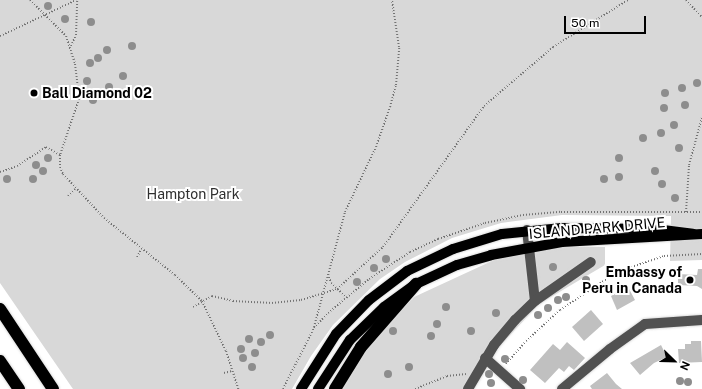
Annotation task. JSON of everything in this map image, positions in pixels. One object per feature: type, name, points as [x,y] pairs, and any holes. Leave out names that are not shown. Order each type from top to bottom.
[{"type":"highway","points":[[334,389],[361,346],[416,284]]},
{"type":"highway","points":[[0,309],[53,389]]},
{"type":"highway","points":[[0,361],[19,389]]},
{"type":"main road","name":"ISLAND PARK DRIVE","points":[[301,389],[336,334],[369,300],[388,284],[420,264],[453,250],[502,234],[527,230],[584,227],[655,229],[697,234]]},
{"type":"main road","name":"ISLAND PARK DRIVE","points":[[318,389],[341,351],[389,302],[416,284],[475,259],[528,247],[569,242],[697,234]]},
{"type":"street","points":[[527,230],[535,301]]},
{"type":"street","points":[[468,389],[485,358],[504,332],[535,301],[591,262]]},
{"type":"street","points":[[562,389],[610,349],[645,324],[702,320]]},
{"type":"street","points":[[485,358],[520,389]]},
{"type":"path","points":[[30,0],[46,15],[71,46],[79,99],[60,155],[60,167],[74,189],[141,250],[175,275],[202,301],[226,351],[238,389]]},
{"type":"path","points":[[0,36],[77,0],[76,35],[71,46]]},
{"type":"path","points":[[314,328],[345,212],[376,148],[394,92],[399,47],[392,0]]},
{"type":"path","points":[[193,307],[212,296],[233,301],[272,303],[322,295],[337,289],[383,247],[484,106],[553,47],[628,0]]},
{"type":"path","points":[[686,0],[702,17]]},
{"type":"path","points":[[686,212],[689,164],[702,117]]},
{"type":"path","points":[[0,172],[17,166],[46,147],[60,155]]},
{"type":"path","points":[[68,196],[74,189]]},
{"type":"path","points":[[137,257],[141,250]]},
{"type":"path","points":[[500,372],[526,341],[546,322],[577,297],[617,272],[664,256],[702,254]]},
{"type":"path","points":[[328,272],[332,284],[346,297]]},
{"type":"path","points":[[224,373],[232,371]]},
{"type":"path","points":[[415,389],[455,373],[474,376]]},
{"type":"green space","name":"Hampton Park","points":[[0,0],[702,0],[702,260],[670,261],[671,216],[562,215],[501,223],[452,238],[405,262],[380,279],[333,325],[311,356],[292,389],[73,389],[0,283]]},
{"type":"green space","points":[[560,247],[605,247],[605,265],[539,304],[498,348],[472,389],[339,389],[375,336],[414,297],[494,260]]},
{"type":"building","name":"Embassy of Peru in Canada","points":[[698,269],[702,269],[702,289],[697,286],[678,285],[678,274],[697,275]]},
{"type":"building","points":[[628,287],[635,300],[617,310],[611,296]]},
{"type":"building","points":[[591,310],[603,324],[584,341],[572,327]]},
{"type":"building","points":[[691,341],[701,341],[702,362],[679,363],[678,349],[685,349],[685,344],[691,344]]},
{"type":"building","points":[[567,342],[585,358],[574,370],[569,366],[564,372],[559,368],[545,383],[530,370],[553,344],[560,350]]},
{"type":"building","points":[[661,345],[667,357],[654,363],[640,375],[630,363]]},
{"type":"building","points":[[607,373],[622,389],[592,389],[590,386]]},
{"type":"place","name":"Ball Diamond 02","points":[[34,93]]},
{"type":"place","name":"Embassy of Peru in Canada","points":[[690,280]]}]
